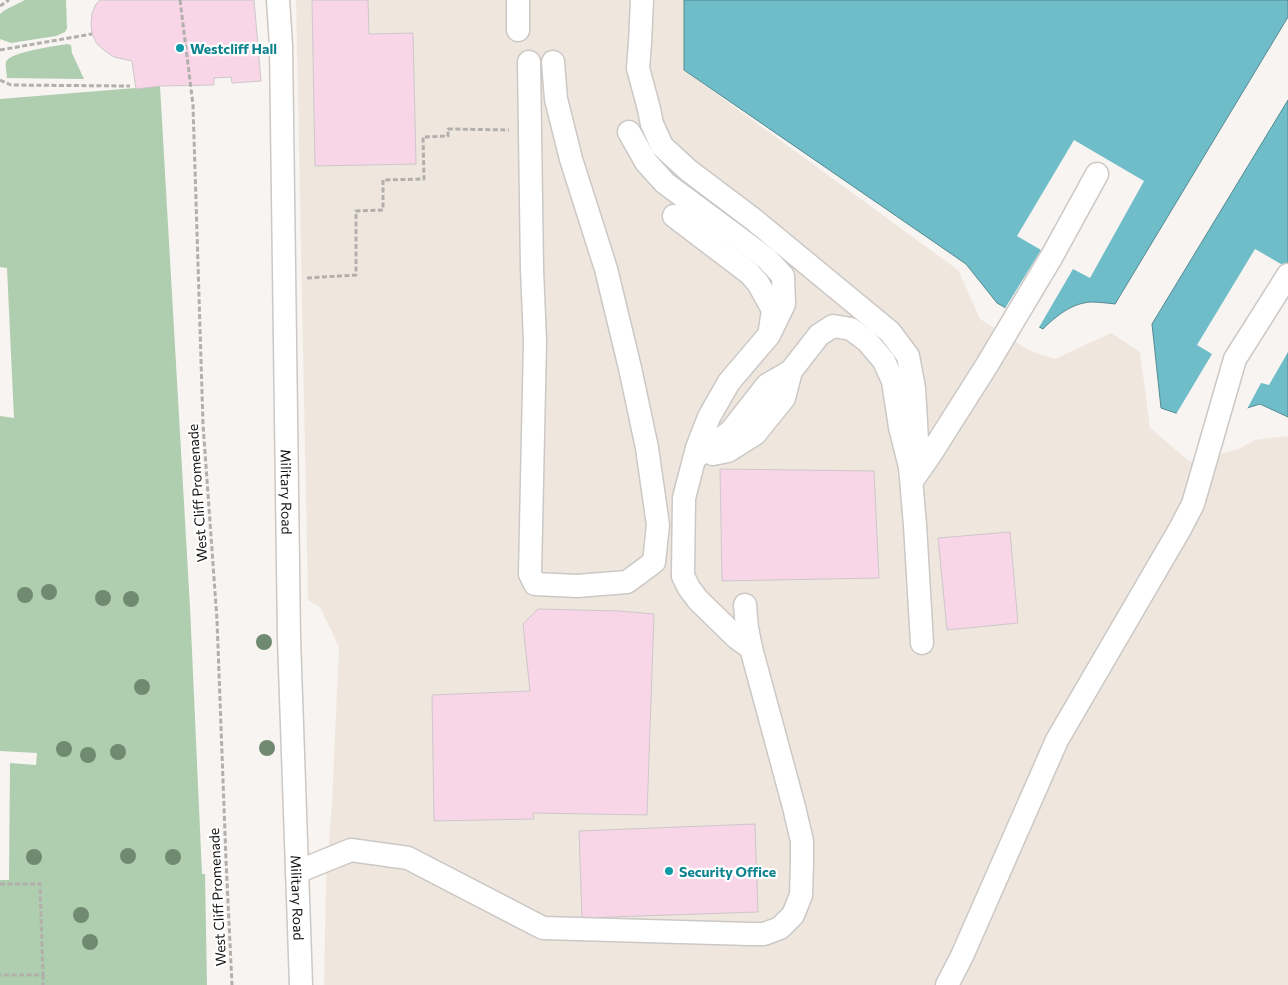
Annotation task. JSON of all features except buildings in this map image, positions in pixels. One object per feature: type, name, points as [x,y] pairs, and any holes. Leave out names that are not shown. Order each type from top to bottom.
[{"type":"lane","name":"Military Road","points":[[278,0],[281,45],[289,639],[301,985]]},
{"type":"lane","points":[[518,0],[518,30]]},
{"type":"lane","points":[[642,0],[638,68],[652,124],[662,146],[688,170],[753,219],[890,332],[908,356],[914,388],[917,440],[910,474]]},
{"type":"lane","points":[[529,62],[535,341],[530,574],[535,584],[577,586],[627,582],[654,562],[658,525],[654,496],[647,448],[630,368],[606,269],[570,159],[556,99],[553,62]]},
{"type":"lane","points":[[629,132],[646,162],[665,183],[767,259],[783,276],[784,304],[769,335],[729,382],[709,417],[684,498],[683,576],[698,600],[750,648]]},
{"type":"lane","points":[[910,474],[930,455],[987,365],[1042,273],[1097,174]]},
{"type":"lane","points":[[674,216],[749,272],[758,282],[773,310],[769,335]]},
{"type":"lane","points":[[947,985],[962,956],[1057,740],[1193,504],[1236,359],[1288,275]]},
{"type":"lane","points":[[695,458],[731,431],[767,385],[791,371],[819,335],[833,326],[851,329],[868,342],[884,361],[893,381],[910,474],[922,643]]},
{"type":"lane","points":[[296,872],[351,850],[408,858],[543,928],[750,934],[764,934],[780,928],[793,915],[801,895],[802,841],[750,648],[745,605]]},
{"type":"path","points":[[0,6],[9,0]]},
{"type":"path","name":"West Cliff Promenade","points":[[180,0],[193,105],[204,424],[217,620],[232,985]]},
{"type":"path","points":[[0,50],[92,34]]},
{"type":"path","points":[[0,80],[11,85],[130,86]]},
{"type":"path","points":[[284,278],[356,275],[356,211],[383,210],[383,180],[424,179],[423,137],[448,136],[448,129],[530,130]]},
{"type":"path","points":[[0,884],[40,884],[43,985]]},
{"type":"path","points":[[0,975],[43,975]]},
{"type":"shaded area","points":[[296,0],[684,0],[684,70],[958,270],[980,319],[1030,351],[1055,359],[1111,333],[1140,352],[1150,428],[1190,462],[1238,449],[1255,440],[1288,436],[1288,985],[324,985],[326,880],[332,803],[339,647],[320,607],[308,600]]},
{"type":"green space","points":[[25,0],[66,0],[67,28],[65,32],[56,36],[11,43],[0,39],[0,14]]},
{"type":"green space","points":[[67,44],[71,45],[72,53],[84,79],[7,78],[6,62],[9,58],[34,50]]},
{"type":"green space","points":[[160,86],[190,607],[202,874],[205,874],[207,985],[0,985],[0,880],[9,880],[10,763],[36,765],[37,753],[0,751],[0,416],[14,418],[7,268],[0,267],[0,99]]},
{"type":"water","points":[[684,0],[1288,0],[1288,17],[1115,304],[1091,302],[1077,305],[1059,315],[1043,329],[997,303],[966,264],[684,70]]},
{"type":"water","points":[[1288,100],[1288,417],[1260,404],[1202,422],[1161,408],[1152,324]]},
{"type":"pier","points":[[1074,140],[1144,181],[1090,278],[1073,269],[1038,329],[1004,310],[1041,250],[1017,236]]},
{"type":"pier","points":[[1255,249],[1288,268],[1288,352],[1269,385],[1261,383],[1246,411],[1202,425],[1175,416],[1212,354],[1197,345]]},
{"type":"place","name":"Westcliff Hall","points":[[180,48]]},
{"type":"place","name":"Security Office","points":[[669,871]]}]
